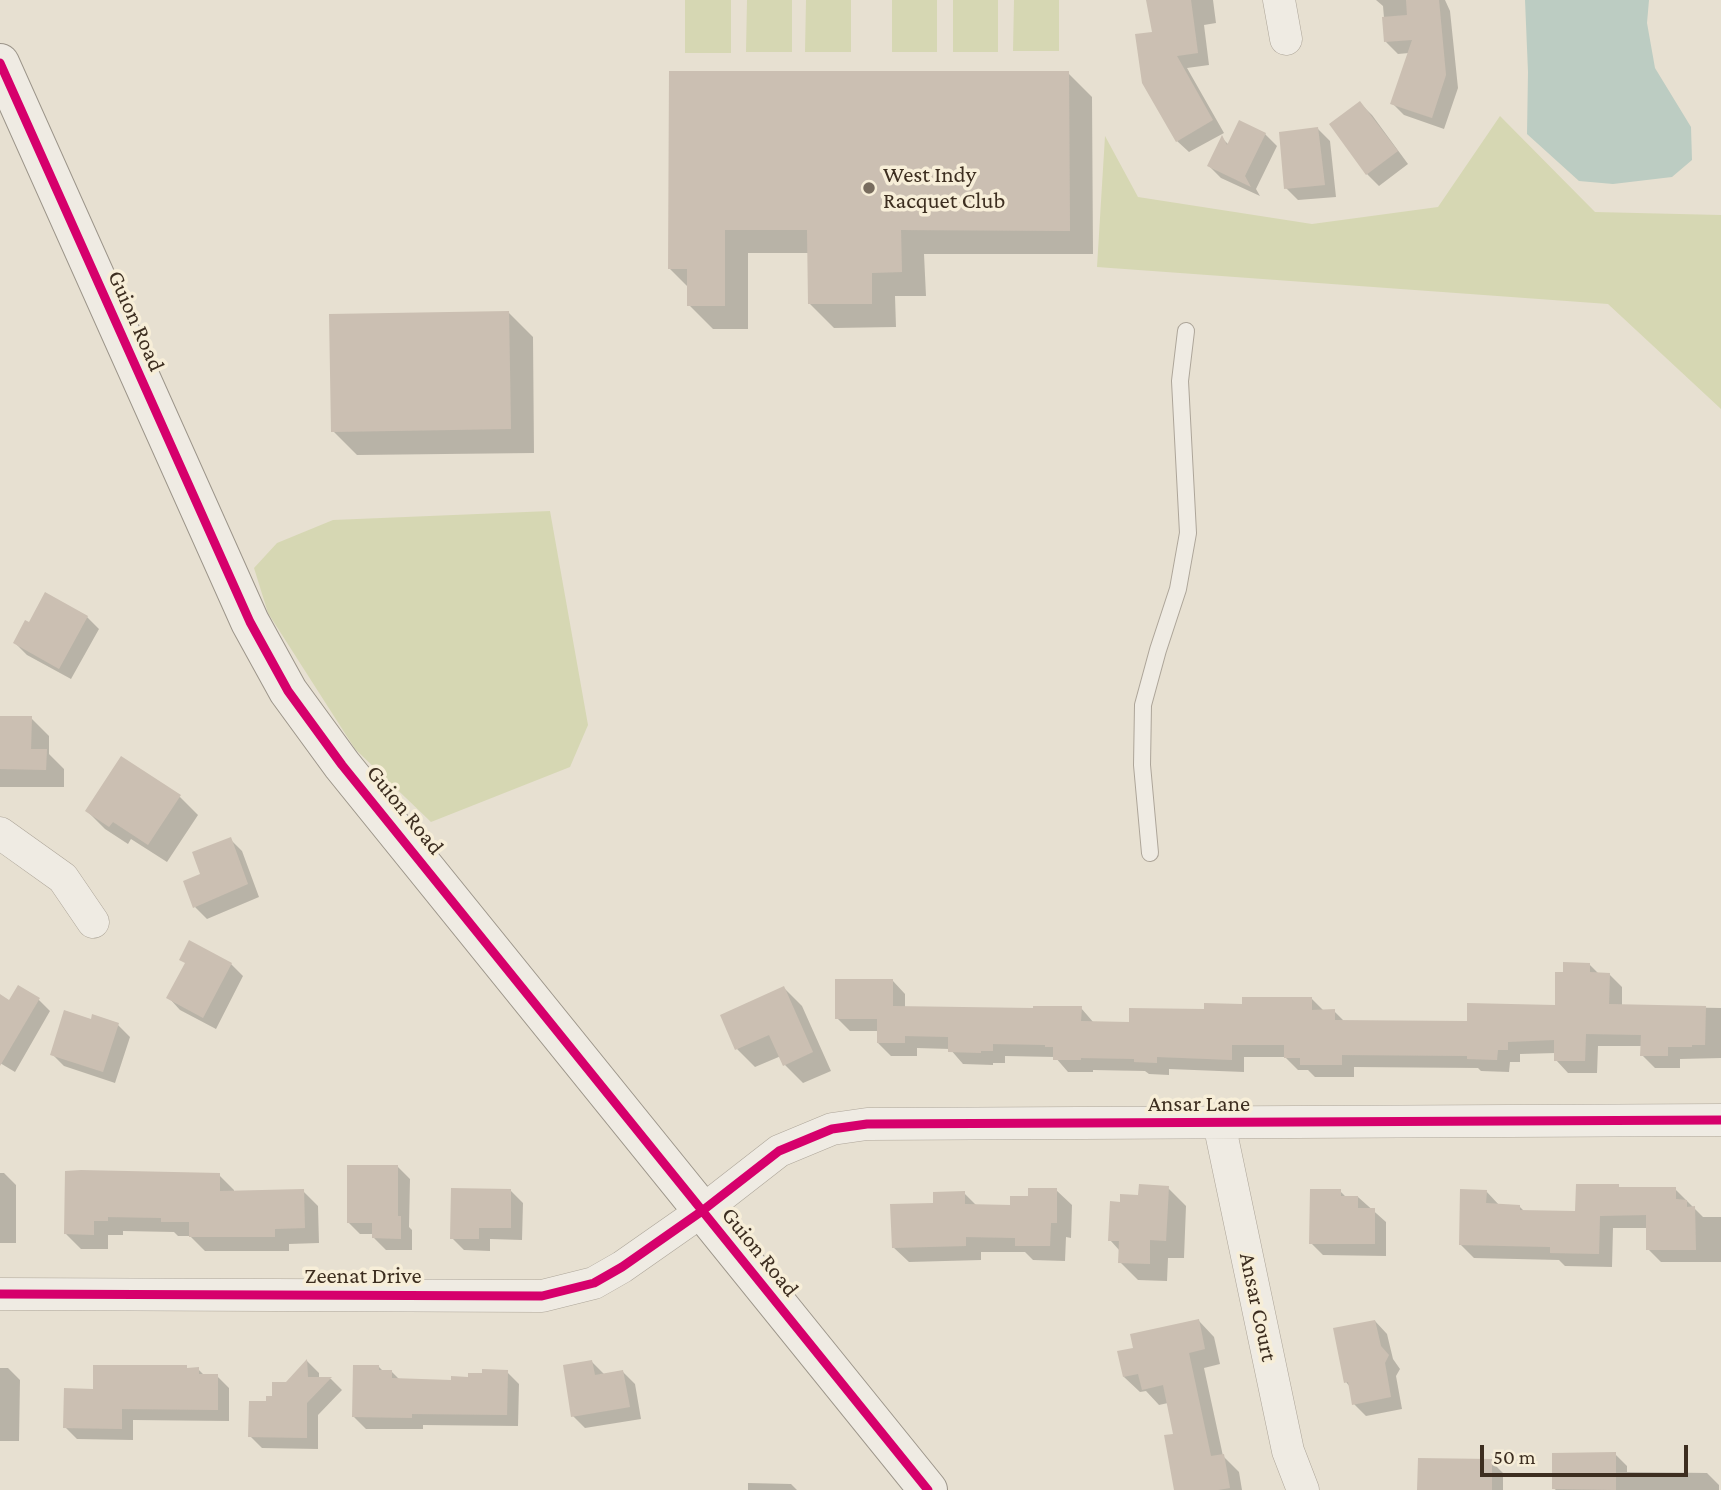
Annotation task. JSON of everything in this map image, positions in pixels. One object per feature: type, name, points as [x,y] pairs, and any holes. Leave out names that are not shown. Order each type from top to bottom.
[{"type":"street","points":[[1279,0],[1286,39]]},
{"type":"street","name":"Guion Road","points":[[0,63],[250,622],[288,691],[342,765],[928,1490]]},
{"type":"street","points":[[0,833],[63,878],[93,922]]},
{"type":"street","name":"Ansar Lane","points":[[702,1211],[779,1151],[832,1129],[867,1124],[1721,1120]]},
{"type":"street","name":"Ansar Court","points":[[1219,1123],[1288,1451],[1303,1490]]},
{"type":"street","name":"Zeenat Drive","points":[[0,1294],[542,1296],[578,1289],[602,1279],[702,1211]]},
{"type":"lane","points":[[1150,853],[1142,765],[1143,705],[1157,650],[1178,589],[1188,533],[1180,380],[1186,331]]},
{"type":"green space","points":[[685,0],[731,0],[731,53],[685,53]]},
{"type":"green space","points":[[747,0],[792,0],[792,52],[746,52]]},
{"type":"green space","points":[[806,0],[851,0],[851,52],[805,52]]},
{"type":"green space","points":[[892,0],[937,0],[937,52],[892,52]]},
{"type":"green space","points":[[953,0],[998,0],[998,52],[953,52]]},
{"type":"green space","points":[[1014,0],[1059,0],[1059,51],[1013,51]]},
{"type":"green space","points":[[1500,116],[1595,212],[1721,215],[1721,409],[1608,304],[1097,267],[1105,136],[1138,197],[1312,224],[1438,207]]},
{"type":"green space","points":[[550,511],[588,725],[570,767],[431,822],[355,749],[268,613],[254,568],[277,543],[333,520]]},
{"type":"shaded area","points":[[1525,0],[1649,0],[1647,23],[1655,68],[1691,127],[1692,160],[1672,177],[1613,184],[1579,181],[1527,134]]},
{"type":"building","points":[[1146,0],[1191,0],[1198,53],[1177,56],[1213,120],[1176,142],[1142,83],[1135,34],[1152,32]]},
{"type":"building","points":[[1406,0],[1439,0],[1446,75],[1432,118],[1390,104],[1412,40],[1384,42],[1382,17],[1407,15]]},
{"type":"building","points":[[669,71],[1069,71],[1070,231],[901,230],[902,272],[872,273],[872,304],[808,304],[807,230],[725,230],[725,306],[687,306],[687,269],[668,269]]},
{"type":"building","points":[[1360,101],[1398,151],[1366,175],[1329,124]]},
{"type":"building","points":[[1239,120],[1266,133],[1245,176],[1251,187],[1207,166],[1222,135],[1227,145]]},
{"type":"building","points":[[1318,127],[1325,185],[1284,189],[1279,132]]},
{"type":"building","points":[[509,311],[511,429],[331,432],[329,314]]},
{"type":"building","points":[[45,592],[88,616],[59,669],[13,643],[25,620],[29,622]]},
{"type":"building","points":[[0,716],[32,716],[31,749],[47,749],[46,770],[0,769]]},
{"type":"building","points":[[121,756],[181,795],[148,845],[113,822],[109,827],[85,811]]},
{"type":"building","points":[[231,837],[248,884],[193,908],[183,881],[200,874],[192,852]]},
{"type":"building","points":[[189,940],[232,963],[203,1018],[166,998],[185,963],[179,960]]},
{"type":"building","points":[[1563,962],[1590,963],[1590,972],[1610,973],[1609,1004],[1706,1006],[1705,1045],[1668,1047],[1668,1056],[1640,1056],[1641,1035],[1586,1034],[1585,1061],[1554,1061],[1554,1040],[1508,1042],[1508,1050],[1498,1050],[1497,1060],[1467,1059],[1467,1056],[1342,1055],[1342,1065],[1300,1065],[1300,1058],[1284,1058],[1284,1045],[1232,1045],[1232,1060],[1157,1057],[1157,1063],[1134,1062],[1134,1059],[1053,1060],[1053,1047],[1045,1045],[993,1044],[993,1051],[981,1053],[948,1052],[948,1037],[905,1036],[905,1043],[877,1043],[877,1019],[835,1019],[835,979],[893,979],[893,1006],[1082,1006],[1081,1021],[1129,1022],[1129,1008],[1204,1009],[1204,1003],[1242,1004],[1242,997],[1312,997],[1312,1010],[1335,1009],[1335,1020],[1467,1021],[1467,1003],[1555,1005],[1555,972],[1563,972]]},
{"type":"building","points":[[18,985],[40,998],[0,1066],[0,994],[9,1000]]},
{"type":"building","points":[[784,986],[813,1052],[783,1066],[769,1035],[735,1050],[720,1015]]},
{"type":"building","points":[[64,1010],[91,1019],[92,1014],[119,1023],[103,1072],[50,1055]]},
{"type":"building","points":[[347,1165],[398,1165],[401,1239],[372,1238],[372,1223],[347,1223]]},
{"type":"building","points":[[65,1171],[220,1173],[220,1191],[304,1189],[305,1228],[275,1229],[275,1237],[189,1237],[189,1222],[161,1222],[161,1218],[108,1217],[108,1221],[94,1221],[94,1235],[64,1234]]},
{"type":"building","points":[[1139,1184],[1169,1186],[1166,1241],[1150,1240],[1150,1264],[1118,1263],[1119,1241],[1108,1241],[1110,1201],[1120,1202],[1120,1194],[1138,1195]]},
{"type":"building","points":[[1576,1184],[1676,1187],[1676,1199],[1687,1200],[1687,1207],[1695,1206],[1696,1250],[1646,1250],[1646,1215],[1600,1216],[1599,1254],[1550,1253],[1550,1247],[1459,1245],[1460,1189],[1487,1190],[1486,1203],[1520,1205],[1520,1210],[1575,1211]]},
{"type":"building","points":[[451,1188],[511,1189],[511,1228],[479,1228],[479,1239],[450,1239]]},
{"type":"building","points":[[1028,1188],[1057,1188],[1057,1223],[1051,1223],[1050,1246],[1015,1246],[1015,1238],[966,1237],[966,1246],[892,1248],[890,1204],[933,1203],[933,1192],[965,1191],[965,1204],[1010,1205],[1010,1196],[1028,1196]]},
{"type":"building","points":[[1310,1189],[1341,1189],[1341,1196],[1358,1196],[1358,1208],[1375,1208],[1375,1244],[1309,1244]]},
{"type":"building","points":[[1199,1319],[1205,1349],[1189,1353],[1211,1456],[1224,1454],[1230,1488],[1174,1490],[1164,1435],[1173,1434],[1163,1385],[1142,1390],[1138,1374],[1123,1377],[1117,1351],[1133,1348],[1130,1334]]},
{"type":"building","points":[[1375,1320],[1381,1346],[1389,1355],[1385,1363],[1391,1397],[1352,1405],[1348,1382],[1344,1383],[1333,1328]]},
{"type":"building","points":[[307,1359],[308,1377],[332,1377],[307,1403],[307,1438],[248,1437],[249,1401],[266,1401],[266,1396],[272,1396],[272,1382],[286,1382]]},
{"type":"building","points":[[592,1360],[595,1375],[623,1370],[630,1407],[571,1417],[563,1365]]},
{"type":"building","points":[[93,1365],[199,1367],[199,1374],[218,1374],[218,1410],[122,1409],[122,1429],[63,1428],[64,1388],[93,1389]]},
{"type":"building","points":[[353,1365],[379,1365],[379,1370],[392,1370],[392,1378],[451,1380],[451,1376],[468,1377],[468,1373],[482,1373],[482,1369],[508,1370],[507,1415],[412,1414],[412,1418],[352,1417]]},
{"type":"building","points":[[1616,1452],[1616,1490],[1552,1489],[1552,1453]]},
{"type":"building","points":[[1418,1458],[1492,1459],[1492,1490],[1417,1490]]},
{"type":"cycle path","points":[[0,63],[250,622],[288,691],[342,765],[928,1490]]},
{"type":"cycle path","points":[[0,1294],[542,1296],[594,1283],[622,1267],[702,1211],[779,1151],[832,1129],[867,1124],[1721,1120]]},
{"type":"place","name":"West Indy Racquet Club","points":[[869,188]]}]
